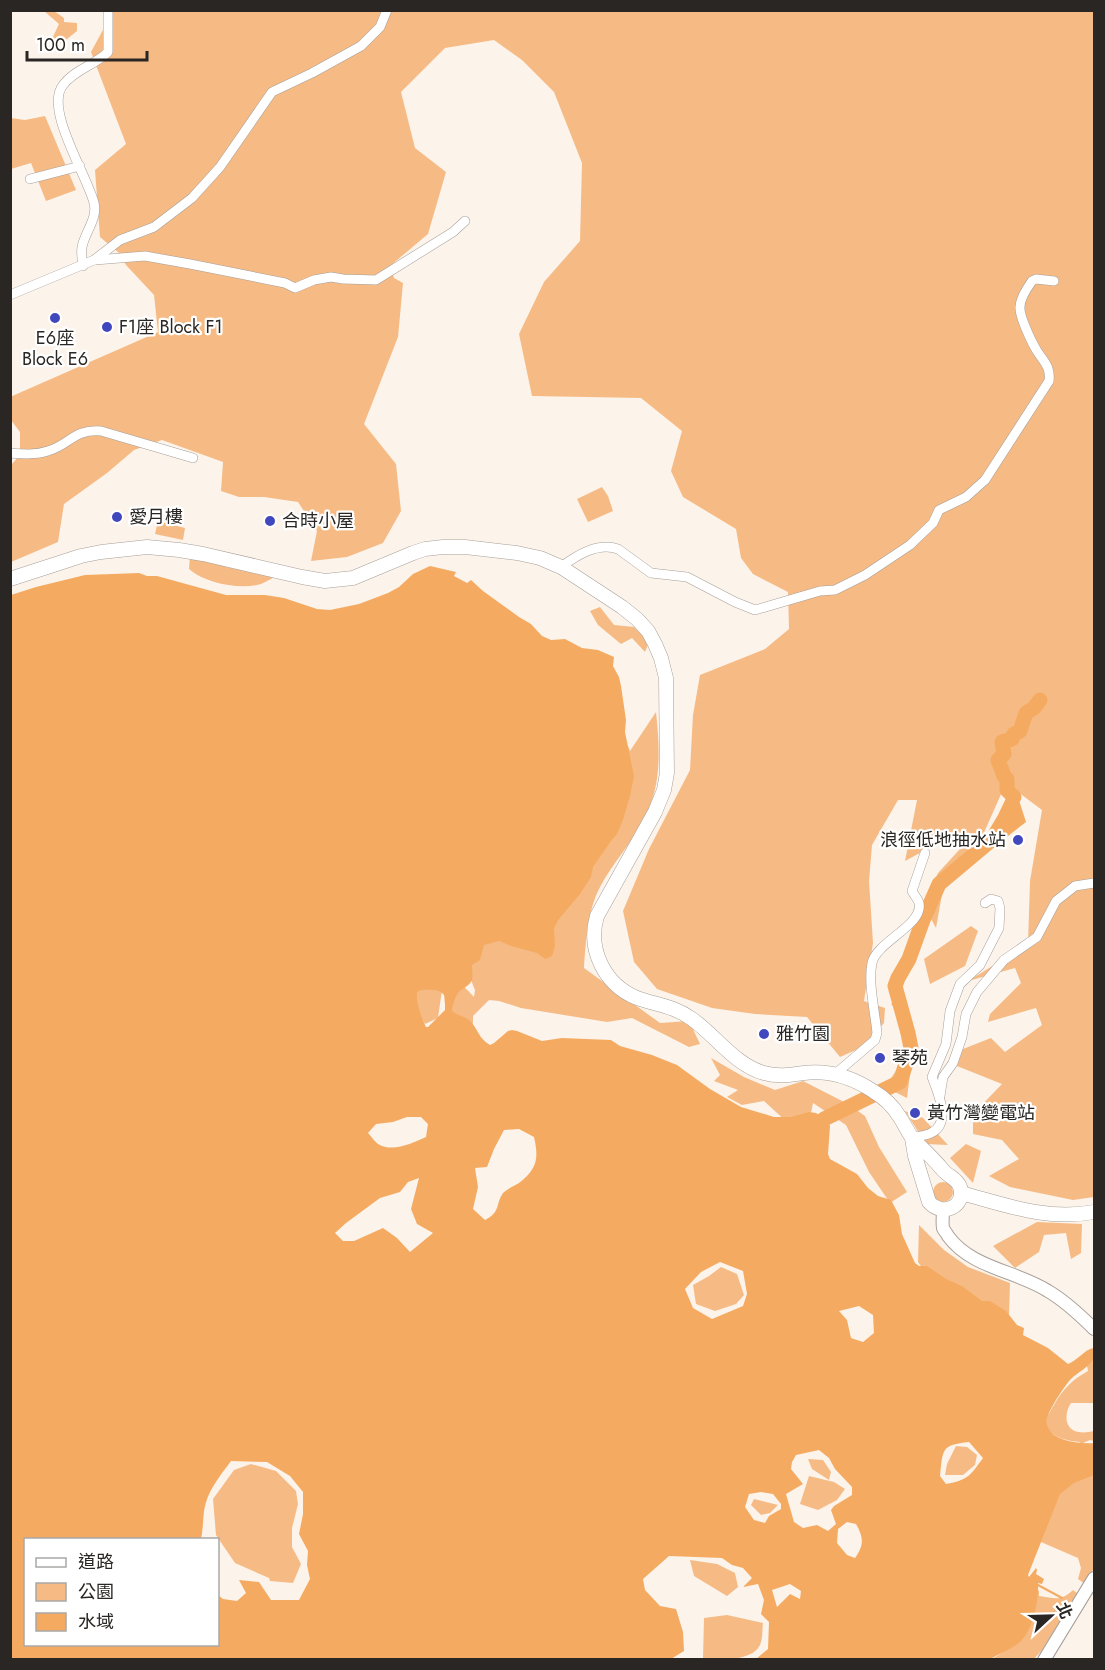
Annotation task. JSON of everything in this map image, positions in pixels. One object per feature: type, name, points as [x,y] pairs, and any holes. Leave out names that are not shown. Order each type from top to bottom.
[{"type":"main road","points":[[10,579],[81,556],[147,548],[190,552],[325,581],[353,578],[420,551],[443,547],[465,547],[527,555],[561,567],[626,610],[643,625],[658,651],[666,678],[666,784],[655,812],[597,916],[594,944],[602,967],[622,990],[635,997],[685,1014],[737,1059],[756,1070],[778,1076],[816,1072],[834,1074],[855,1080],[877,1094],[898,1113],[912,1138],[947,1175],[957,1182],[961,1193],[959,1200],[949,1209],[936,1208],[927,1199],[912,1138]]},
{"type":"main road","points":[[926,1192],[930,1181],[940,1175],[947,1175]]},
{"type":"main road","points":[[961,1193],[1032,1213],[1063,1215],[1095,1212]]},
{"type":"street","points":[[83,266],[82,247],[93,217],[94,205],[61,122],[58,110],[59,91],[69,78],[108,52],[108,10]]},
{"type":"street","points":[[10,294],[83,266],[120,240],[154,227],[192,198],[220,167],[272,92],[361,46],[380,27],[387,10]]},
{"type":"street","points":[[30,179],[80,166]]},
{"type":"street","points":[[94,260],[145,256],[285,283],[295,288],[314,280],[331,277],[376,280],[453,232],[465,222]]},
{"type":"street","points":[[561,567],[592,549],[612,547],[651,573],[687,577],[755,610],[820,591],[835,590],[865,575],[910,545],[933,523],[939,510],[966,497],[985,480],[1049,381],[1050,374],[1047,365],[1035,349],[1019,308],[1032,281],[1036,279],[1054,281]]},
{"type":"street","points":[[10,453],[34,454],[51,450],[88,430],[100,431],[193,458]]},
{"type":"street","points":[[834,1074],[875,1040],[877,1033],[872,961],[879,951],[905,929],[917,914],[919,903],[912,891],[925,853]]},
{"type":"street","points":[[940,1098],[943,1077],[953,1063],[962,1037],[966,1014],[977,992],[1004,960],[1037,937],[1056,901],[1075,886],[1095,883]]},
{"type":"street","points":[[912,1138],[933,1132],[941,1122],[942,1102],[932,1077],[946,1044],[950,1011],[960,984],[980,964],[999,928],[998,901],[991,899],[985,903]]},
{"type":"street","points":[[943,1210],[943,1228],[963,1251],[972,1258],[1027,1279],[1050,1291],[1095,1329]]},
{"type":"street","points":[[1044,1659],[1095,1578]]},
{"type":"green space","points":[[44,11],[54,11],[64,18],[64,22],[77,23],[77,31],[62,43],[52,39],[59,24]]},
{"type":"green space","points":[[111,11],[1094,11],[1094,1197],[1073,1200],[1010,1187],[989,1176],[1019,1159],[1002,1140],[973,1134],[973,1114],[1002,1084],[957,1066],[963,1049],[991,1038],[1005,1052],[1042,1025],[1036,1008],[988,1022],[990,1014],[1021,983],[1015,968],[968,981],[1028,944],[1030,881],[1042,810],[1006,783],[982,837],[944,883],[936,928],[923,904],[938,873],[960,849],[957,833],[905,861],[917,800],[898,800],[872,845],[869,881],[873,943],[864,1001],[885,1008],[884,1023],[865,1046],[840,1057],[807,1017],[755,1014],[712,1008],[657,989],[634,962],[623,911],[649,849],[690,770],[693,715],[700,675],[765,649],[789,629],[788,592],[753,574],[741,558],[736,529],[683,497],[671,471],[682,431],[641,398],[532,396],[519,334],[544,282],[580,241],[582,163],[554,92],[522,60],[494,40],[445,48],[401,92],[415,148],[446,172],[428,234],[390,266],[394,278],[403,283],[398,337],[364,424],[396,464],[401,511],[383,543],[347,557],[311,561],[317,531],[298,502],[264,497],[239,497],[221,491],[223,462],[162,440],[134,450],[64,504],[58,542],[11,562],[11,465],[20,455],[20,432],[11,420],[10,397],[158,332],[154,295],[126,265],[118,252],[100,237],[95,170],[126,144],[91,52]]},
{"type":"green space","points":[[45,116],[76,190],[46,201],[31,163],[11,169],[11,118],[25,120]]},
{"type":"green space","points":[[602,487],[613,511],[588,522],[577,499]]},
{"type":"green space","points":[[158,521],[185,528],[183,540],[155,534]]},
{"type":"green space","points":[[190,555],[203,557],[226,567],[254,570],[274,577],[257,585],[221,584],[203,578],[189,569]]},
{"type":"green space","points":[[600,607],[614,625],[634,627],[649,642],[645,652],[632,638],[621,644],[598,625],[590,611]]},
{"type":"green space","points":[[656,712],[659,754],[654,795],[638,829],[605,879],[592,906],[584,968],[660,1023],[689,1021],[700,1044],[689,1047],[632,1018],[607,1022],[521,1008],[489,1000],[473,1016],[470,1039],[447,1022],[443,987],[452,974],[474,997],[475,990],[467,970],[479,939],[628,746],[630,751]]},
{"type":"green space","points":[[971,926],[978,931],[965,966],[930,984],[924,959]]},
{"type":"green space","points":[[421,987],[442,990],[438,1018],[425,1024],[409,999]]},
{"type":"green space","points":[[905,996],[917,1042],[907,1098],[885,1087],[908,1053],[900,1014],[891,1004]]},
{"type":"green space","points":[[711,1058],[744,1077],[775,1090],[803,1081],[848,1104],[865,1116],[879,1147],[907,1192],[890,1203],[869,1172],[846,1125],[813,1103],[811,1113],[788,1123],[764,1101],[742,1105],[727,1097],[738,1090],[714,1081],[720,1075]]},
{"type":"green space","points":[[905,1111],[923,1118],[948,1145],[926,1144]]},
{"type":"green space","points":[[966,1144],[981,1151],[973,1183],[950,1158]]},
{"type":"green space","points":[[939,1182],[947,1182],[953,1188],[953,1196],[947,1202],[939,1202],[933,1196],[933,1188]]},
{"type":"green space","points":[[1037,1222],[1082,1224],[1081,1253],[1071,1259],[1066,1233],[1044,1235],[1039,1252],[1015,1268],[993,1246]]},
{"type":"green space","points":[[919,1225],[944,1250],[968,1267],[1010,1283],[1009,1316],[949,1305],[918,1262]]},
{"type":"green space","points":[[721,1267],[737,1274],[744,1295],[736,1304],[715,1311],[696,1304],[693,1285]]},
{"type":"green space","points":[[1085,1355],[1094,1357],[1094,1403],[1071,1403],[1066,1416],[1068,1425],[1074,1431],[1094,1431],[1094,1441],[1083,1443],[1094,1443],[1094,1568],[1085,1584],[1078,1579],[1081,1568],[1078,1558],[1041,1542],[1025,1529],[1080,1442],[1057,1436],[1048,1429],[1046,1423],[1048,1415],[1064,1390],[1088,1371]]},
{"type":"green space","points":[[956,1446],[967,1447],[977,1455],[975,1465],[963,1475],[945,1475],[947,1464]]},
{"type":"green space","points":[[808,1459],[823,1460],[831,1472],[829,1480],[812,1469]]},
{"type":"green space","points":[[251,1464],[276,1471],[296,1491],[298,1504],[292,1528],[292,1547],[301,1564],[293,1583],[270,1581],[269,1578],[235,1563],[216,1535],[213,1499],[234,1470]]},
{"type":"green space","points":[[809,1476],[834,1482],[845,1489],[837,1500],[818,1510],[800,1504]]},
{"type":"green space","points":[[754,1499],[778,1505],[770,1513],[761,1515],[751,1505]]},
{"type":"green space","points":[[690,1560],[717,1564],[735,1573],[738,1587],[727,1596],[694,1576]]},
{"type":"green space","points":[[1039,1590],[1039,1596],[1053,1598],[1061,1598],[1073,1590],[1077,1593],[1034,1659],[992,1659],[1002,1653],[990,1659],[968,1660]]},
{"type":"green space","points":[[727,1615],[763,1623],[762,1640],[758,1649],[736,1658],[703,1659],[704,1618]]},
{"type":"water","points":[[430,566],[456,572],[454,576],[467,583],[471,580],[531,624],[542,636],[551,640],[565,639],[582,648],[598,650],[614,657],[613,666],[621,686],[626,720],[625,732],[634,776],[623,820],[617,834],[593,867],[591,877],[580,894],[554,928],[555,946],[552,956],[545,959],[537,953],[499,941],[484,945],[480,960],[472,965],[472,980],[458,993],[452,1011],[470,1021],[483,1040],[490,1045],[512,1030],[542,1041],[562,1038],[611,1040],[620,1046],[677,1065],[710,1089],[741,1107],[774,1117],[816,1113],[828,1120],[830,1126],[828,1154],[830,1159],[857,1174],[878,1196],[891,1200],[899,1215],[902,1234],[915,1263],[919,1266],[927,1266],[946,1279],[962,1286],[982,1301],[990,1301],[1006,1311],[1017,1325],[1024,1328],[1023,1335],[1048,1348],[1068,1364],[1094,1348],[1092,1361],[1068,1382],[1053,1404],[1047,1425],[1051,1432],[1059,1438],[1094,1445],[1094,1475],[1074,1483],[1060,1494],[1028,1575],[1029,1577],[1036,1568],[1036,1574],[1044,1579],[1042,1584],[1038,1583],[1034,1615],[1024,1638],[1012,1648],[990,1659],[756,1659],[768,1649],[769,1622],[761,1614],[764,1600],[758,1584],[743,1587],[752,1578],[743,1568],[732,1565],[722,1558],[669,1556],[643,1579],[645,1590],[660,1606],[676,1609],[683,1632],[684,1651],[671,1659],[11,1659],[11,595],[85,575],[139,573],[226,595],[265,595],[284,598],[317,609],[330,610],[359,604],[399,587],[413,574]],"holes":[[[437,991],[445,996],[445,1010],[428,1027],[426,1027],[418,1005],[417,992]],[[407,1117],[421,1117],[428,1124],[426,1137],[390,1148],[378,1144],[368,1133],[376,1124]],[[519,1129],[534,1137],[536,1158],[530,1173],[503,1193],[496,1211],[485,1220],[473,1209],[478,1187],[475,1168],[487,1167],[504,1130]],[[419,1178],[411,1209],[417,1224],[433,1233],[410,1252],[397,1238],[383,1228],[354,1241],[343,1241],[335,1233],[380,1198],[400,1192],[408,1182]],[[720,1262],[743,1271],[747,1294],[743,1306],[712,1319],[693,1308],[685,1289],[701,1272]],[[859,1306],[873,1315],[874,1333],[863,1342],[851,1338],[847,1320],[839,1311]],[[969,1442],[983,1458],[968,1476],[946,1484],[940,1476],[943,1454],[948,1447]],[[819,1450],[829,1458],[835,1469],[852,1487],[852,1495],[831,1510],[836,1524],[828,1531],[817,1525],[803,1528],[794,1522],[786,1494],[803,1484],[791,1469],[796,1455]],[[761,1492],[773,1494],[781,1504],[781,1509],[769,1516],[765,1523],[754,1520],[745,1507],[749,1494]],[[847,1522],[856,1524],[862,1541],[855,1558],[847,1555],[837,1543],[838,1529]],[[790,1584],[801,1591],[800,1599],[790,1594],[777,1607],[772,1590]]]},
{"type":"water","points":[[1008,794],[1017,794],[1026,822],[999,843],[989,830]]},
{"type":"waterway","points":[[1014,797],[1007,790],[1007,779],[998,760],[1004,754],[1002,742],[1012,739],[1014,734],[1020,731],[1026,713],[1040,700]]},
{"type":"waterway","points":[[824,1119],[900,1082],[911,1048],[895,986],[898,978],[909,959],[939,884],[995,837]]},
{"type":"waterway","points":[[1038,1585],[1062,1598]]},
{"type":"place","name":"E6座 Block E6","points":[[55,318]]},
{"type":"place","name":"F1座 Block F1","points":[[107,327]]},
{"type":"place","name":"愛月樓","points":[[117,517]]},
{"type":"place","name":"合時小屋","points":[[270,521]]},
{"type":"place","name":"浪徑低地抽水站","points":[[1018,840]]},
{"type":"place","name":"雅竹園","points":[[764,1034]]},
{"type":"place","name":"琴苑","points":[[880,1058]]},
{"type":"place","name":"黃竹灣變電站","points":[[915,1113]]}]
